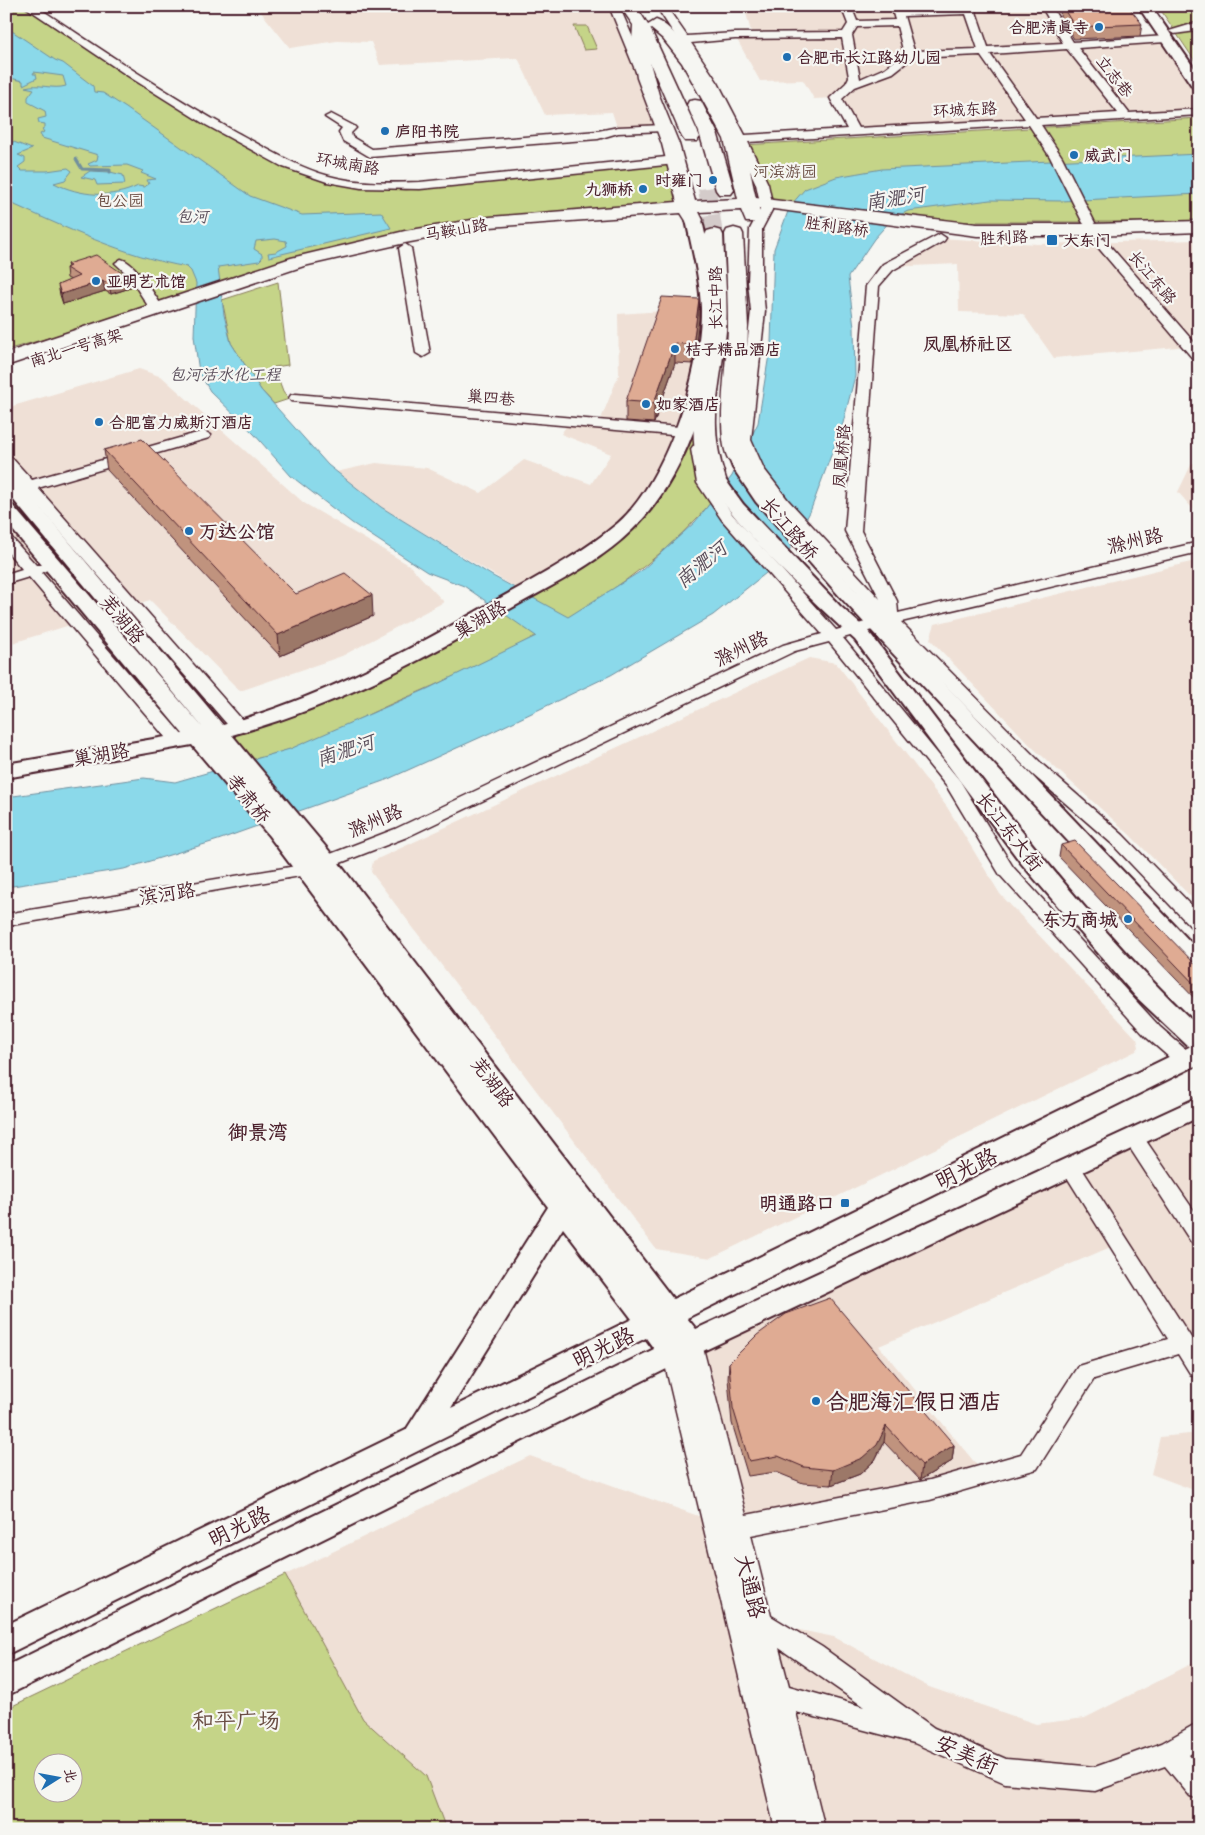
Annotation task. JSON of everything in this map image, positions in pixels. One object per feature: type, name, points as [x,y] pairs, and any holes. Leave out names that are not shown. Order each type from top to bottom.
[{"type":"highway","points":[[628,6],[649,25],[669,36],[689,62],[738,142],[760,212]]},
{"type":"highway","points":[[647,6],[649,25],[696,151]]},
{"type":"highway","points":[[649,25],[638,43],[642,72],[676,160],[682,193],[691,213]]},
{"type":"highway","points":[[649,25],[708,132],[725,190]]},
{"type":"highway","name":"马鞍山路","points":[[232,291],[298,262],[405,237],[490,222],[691,213],[760,212],[790,206]]},
{"type":"highway","name":"胜利路桥","points":[[790,206],[906,228]]},
{"type":"highway","name":"胜利路桥","points":[[760,212],[906,228]]},
{"type":"highway","name":"马鞍山路","points":[[139,322],[232,291],[404,248],[492,232],[691,213]]},
{"type":"highway","points":[[906,228],[1086,217],[1199,224]]},
{"type":"highway","name":"胜利路","points":[[906,228],[1009,231],[1199,224]]},
{"type":"highway","name":"胜利路","points":[[906,228],[940,238],[967,239],[1048,235],[1199,234]]},
{"type":"highway","name":"长江中路","points":[[710,481],[704,414],[716,330],[724,235],[738,327],[733,431],[740,447]]},
{"type":"highway","points":[[967,239],[1037,244],[1199,240]]},
{"type":"highway","points":[[6,350],[157,308],[183,307]]},
{"type":"highway","points":[[103,347],[144,332],[183,307]]},
{"type":"highway","name":"南北一号高架","points":[[6,360],[139,322]]},
{"type":"highway","name":"南北一号高架","points":[[6,369],[139,322]]},
{"type":"highway","points":[[6,380],[42,368]]},
{"type":"main road","points":[[1144,6],[1199,67]]},
{"type":"main road","points":[[1158,6],[1170,35],[1199,86]]},
{"type":"main road","name":"巢湖路","points":[[6,770],[198,736],[229,729],[325,698],[374,678],[530,591],[560,573],[636,517],[668,470],[696,399],[706,351],[709,308],[691,213]]},
{"type":"main road","name":"长江路桥","points":[[740,447],[742,468],[841,604]]},
{"type":"main road","name":"芜湖路","points":[[6,479],[229,729],[231,761]]},
{"type":"main road","name":"长江路桥","points":[[710,481],[736,508],[841,604]]},
{"type":"main road","name":"芜湖路","points":[[6,510],[198,736],[231,761]]},
{"type":"main road","name":"长江东大街","points":[[841,604],[1199,966]]},
{"type":"main road","name":"长江东大街","points":[[867,630],[1029,858],[1144,990],[1194,1052]]},
{"type":"main road","name":"孝肃桥","points":[[231,761],[284,827]]},
{"type":"main road","name":"芜湖路","points":[[284,827],[322,868],[682,1348]]},
{"type":"main road","name":"芜湖路","points":[[322,868],[562,1207],[660,1319]]},
{"type":"main road","name":"明光路","points":[[6,1641],[660,1319],[1194,1052]]},
{"type":"main road","name":"明光路","points":[[6,1682],[682,1348],[1199,1106]]},
{"type":"main road","points":[[416,1439],[562,1207]]},
{"type":"street","name":"环城南路","points":[[29,6],[146,85],[199,116],[283,162],[325,178],[370,185],[422,185],[676,160]]},
{"type":"street","points":[[614,6],[642,72]]},
{"type":"street","points":[[661,6],[708,77],[738,142]]},
{"type":"street","points":[[846,6],[852,24],[847,35],[855,77],[851,85],[836,98],[854,132]]},
{"type":"street","name":"立志巷","points":[[1046,6],[1070,45],[1126,116]]},
{"type":"street","points":[[852,24],[899,14],[970,9],[986,58],[1035,125],[1057,160],[1086,217]]},
{"type":"street","points":[[851,85],[886,74],[898,67],[908,55],[909,48],[899,14]]},
{"type":"street","points":[[908,55],[984,52],[1170,35],[1199,25]]},
{"type":"street","points":[[682,40],[735,36],[847,35]]},
{"type":"street","name":"环城东路","points":[[738,142],[1035,125],[1126,116],[1199,112]]},
{"type":"street","points":[[331,117],[350,128],[345,132],[347,139],[370,153],[598,135],[618,130],[664,128]]},
{"type":"street","name":"环城东路","points":[[738,142],[854,132],[1199,118]]},
{"type":"street","points":[[740,447],[758,311],[755,282],[756,229],[760,212]]},
{"type":"street","name":"凤凰桥路","points":[[867,630],[889,601],[853,531],[873,286],[888,267],[940,238]]},
{"type":"street","name":"长江东路","points":[[1100,242],[1199,357]]},
{"type":"street","points":[[404,248],[423,353]]},
{"type":"street","points":[[121,263],[134,273],[138,283],[157,308]]},
{"type":"street","points":[[710,481],[698,458],[696,399],[711,367]]},
{"type":"street","name":"巢四巷","points":[[296,398],[683,432]]},
{"type":"street","points":[[29,486],[204,434]]},
{"type":"street","points":[[6,460],[229,729]]},
{"type":"street","points":[[6,540],[176,740]]},
{"type":"street","name":"滁州路","points":[[322,868],[408,841],[797,655],[867,630],[1199,546]]},
{"type":"street","name":"滁州路","points":[[867,630],[1199,554]]},
{"type":"street","points":[[6,579],[52,564]]},
{"type":"street","points":[[841,604],[867,630],[1038,770],[1117,839],[1199,924]]},
{"type":"street","name":"滨河路","points":[[6,920],[322,868]]},
{"type":"street","points":[[1133,1137],[1199,1236]]},
{"type":"street","points":[[1070,1166],[1199,1369]]},
{"type":"street","points":[[737,1527],[930,1490],[1028,1462],[1086,1372],[1183,1344]]},
{"type":"street","name":"大通路","points":[[682,1348],[737,1527],[812,1829]]},
{"type":"street","name":"大通路","points":[[682,1348],[789,1829]]},
{"type":"street","name":"安美街","points":[[760,1622],[813,1655],[925,1736],[1005,1771],[1095,1778],[1170,1752],[1199,1734]]},
{"type":"street","points":[[778,1695],[925,1736]]},
{"type":"street","points":[[1170,1752],[1199,1787]]},
{"type":"shaded area","points":[[256,6],[614,6],[664,128],[618,130],[612,112],[545,115],[518,58],[380,65],[371,42],[337,41],[290,48]]},
{"type":"shaded area","points":[[744,6],[1144,6],[1148,11],[1075,13],[1076,16],[1053,17],[1070,45],[1166,39],[1199,86],[1199,112],[854,132],[836,98],[814,99],[803,80],[760,81],[735,36],[752,35]]},
{"type":"shaded area","points":[[940,238],[1037,244],[1199,240],[1199,357],[1189,346],[1054,358],[1023,314],[959,312],[958,264],[888,267]]},
{"type":"shaded area","points":[[709,308],[694,394],[647,504],[560,573],[516,588],[381,507],[336,472],[376,463],[427,468],[481,493],[524,460],[591,484],[611,454],[561,434],[569,422],[599,424],[619,374],[618,314]]},
{"type":"shaded area","points":[[139,369],[162,377],[304,503],[409,565],[444,602],[342,656],[240,691],[150,600],[6,645],[6,408]]},
{"type":"shaded area","points":[[1199,462],[1199,516],[1178,492],[1192,463]]},
{"type":"shaded area","points":[[1199,560],[1199,905],[1129,834],[1032,747],[930,639],[935,624]]},
{"type":"shaded area","points":[[809,658],[836,663],[947,807],[1000,894],[1137,1039],[1139,1047],[1136,1051],[711,1258],[656,1249],[371,872],[373,861]]},
{"type":"shaded area","points":[[1199,1106],[1199,1369],[1120,1243],[879,1346],[985,1475],[737,1527],[691,1344]]},
{"type":"shaded area","points":[[1199,1433],[1199,1492],[1151,1474],[1160,1437]]},
{"type":"shaded area","points":[[530,1456],[715,1522],[789,1829],[446,1829],[426,1776],[363,1719],[285,1575]]},
{"type":"shaded area","points":[[760,1622],[834,1637],[929,1687],[1036,1724],[1085,1718],[1199,1660],[1199,1821],[1149,1821],[1151,1829],[812,1829]]},
{"type":"green space","name":"包公园","points":[[6,6],[29,6],[246,144],[330,182],[406,190],[676,161],[687,207],[490,222],[405,237],[6,350]]},
{"type":"green space","points":[[1158,6],[1199,6],[1199,67]]},
{"type":"green space","points":[[574,26],[587,26],[597,49],[584,50]]},
{"type":"green space","name":"河滨游园","points":[[1199,118],[1199,222],[912,222],[766,203],[744,145]]},
{"type":"green space","points":[[278,282],[288,365],[274,367],[283,391],[289,399],[274,404],[261,390],[231,343],[222,300]]},
{"type":"green space","points":[[698,404],[714,499],[682,534],[646,565],[606,594],[521,644],[477,666],[288,750],[245,762],[219,732],[374,678],[516,588],[560,573],[625,527]]},
{"type":"green space","name":"和平广场","points":[[285,1575],[363,1719],[426,1776],[446,1829],[6,1829],[6,1709]]},
{"type":"water","points":[[6,27],[55,60],[63,63],[93,86],[94,92],[103,93],[126,108],[250,196],[302,215],[381,212],[391,228],[269,257],[268,253],[276,252],[287,246],[286,241],[275,239],[256,241],[254,249],[262,254],[262,258],[259,261],[218,267],[224,315],[231,343],[261,390],[328,465],[381,507],[491,575],[568,617],[641,571],[695,522],[732,476],[758,423],[771,342],[774,249],[790,206],[805,189],[836,177],[882,169],[1199,154],[1199,194],[1062,201],[990,200],[908,211],[892,219],[874,239],[848,277],[854,327],[855,376],[843,423],[810,512],[785,558],[713,615],[611,675],[386,780],[218,840],[124,869],[6,887],[6,797],[144,778],[175,782],[290,749],[427,689],[536,636],[464,586],[427,572],[352,523],[291,476],[254,434],[210,391],[199,372],[194,336],[196,283],[191,271],[187,267],[140,256],[117,248],[6,201],[6,139],[32,149],[18,155],[25,158],[25,162],[18,167],[22,171],[47,171],[68,168],[72,171],[65,180],[54,183],[74,191],[96,194],[118,193],[138,186],[144,187],[149,184],[147,180],[156,179],[141,173],[143,171],[127,165],[90,166],[88,164],[97,160],[98,155],[42,138],[40,134],[44,132],[42,129],[45,127],[45,124],[39,123],[38,119],[46,117],[45,111],[28,102],[28,97],[34,89],[25,87],[66,86],[63,76],[34,72],[33,74],[36,74],[37,78],[23,85],[23,81],[6,77]]},
{"type":"water","points":[[90,171],[123,175],[125,184],[97,185],[95,180],[81,177]]},
{"type":"building","points":[[1062,6],[1128,6],[1142,24],[1075,27]]},
{"type":"building","points":[[96,255],[129,278],[109,285],[103,281],[61,294],[58,285],[79,276],[66,268],[70,266],[67,264]]},
{"type":"building","points":[[662,297],[699,299],[693,345],[675,343],[654,403],[626,401]]},
{"type":"building","points":[[142,439],[296,594],[345,573],[372,595],[278,635],[104,450]]},
{"type":"building","points":[[1075,841],[1199,968],[1199,989],[1061,845]]},
{"type":"building","name":"合肥海汇假日酒店","points":[[830,1298],[954,1445],[922,1465],[886,1426],[877,1445],[862,1458],[833,1470],[804,1467],[778,1456],[749,1461],[733,1408],[729,1363],[757,1335],[786,1314]]},
{"type":"waterway","points":[[76,159],[82,169],[110,170],[110,172]]},
{"type":"tunnel","points":[[707,188],[714,235]]},
{"type":"place","name":"合肥清真寺","points":[[1099,27]]},
{"type":"place","name":"合肥市长江路幼儿园","points":[[787,57]]},
{"type":"place","name":"庐阳书院","points":[[385,131]]},
{"type":"place","name":"威武门","points":[[1074,155]]},
{"type":"place","name":"时雍门","points":[[713,180]]},
{"type":"place","name":"九狮桥","points":[[643,189]]},
{"type":"place","name":"大东门","points":[[1052,240]]},
{"type":"place","name":"亚明艺术馆","points":[[96,281]]},
{"type":"place","name":"桔子精品酒店","points":[[675,349]]},
{"type":"place","name":"如家酒店","points":[[646,404]]},
{"type":"place","name":"合肥富力威斯汀酒店","points":[[99,422]]},
{"type":"place","name":"万达公馆","points":[[189,531]]},
{"type":"place","name":"东方商城","points":[[1128,919]]},
{"type":"place","name":"明通路口","points":[[845,1203]]},
{"type":"place","name":"合肥海汇假日酒店","points":[[816,1401]]},
{"type":"district","name":"凤凰桥社区","points":[[968,344]]},
{"type":"district","name":"御景湾","points":[[258,1132]]},
{"type":"water label","name":"南淝河","points":[[895,198]]},
{"type":"water label","name":"包河","points":[[192,216]]},
{"type":"water label","name":"包河活水化工程","points":[[225,374]]},
{"type":"water label","name":"南淝河","points":[[701,564]]},
{"type":"water label","name":"南淝河","points":[[345,750]]}]
